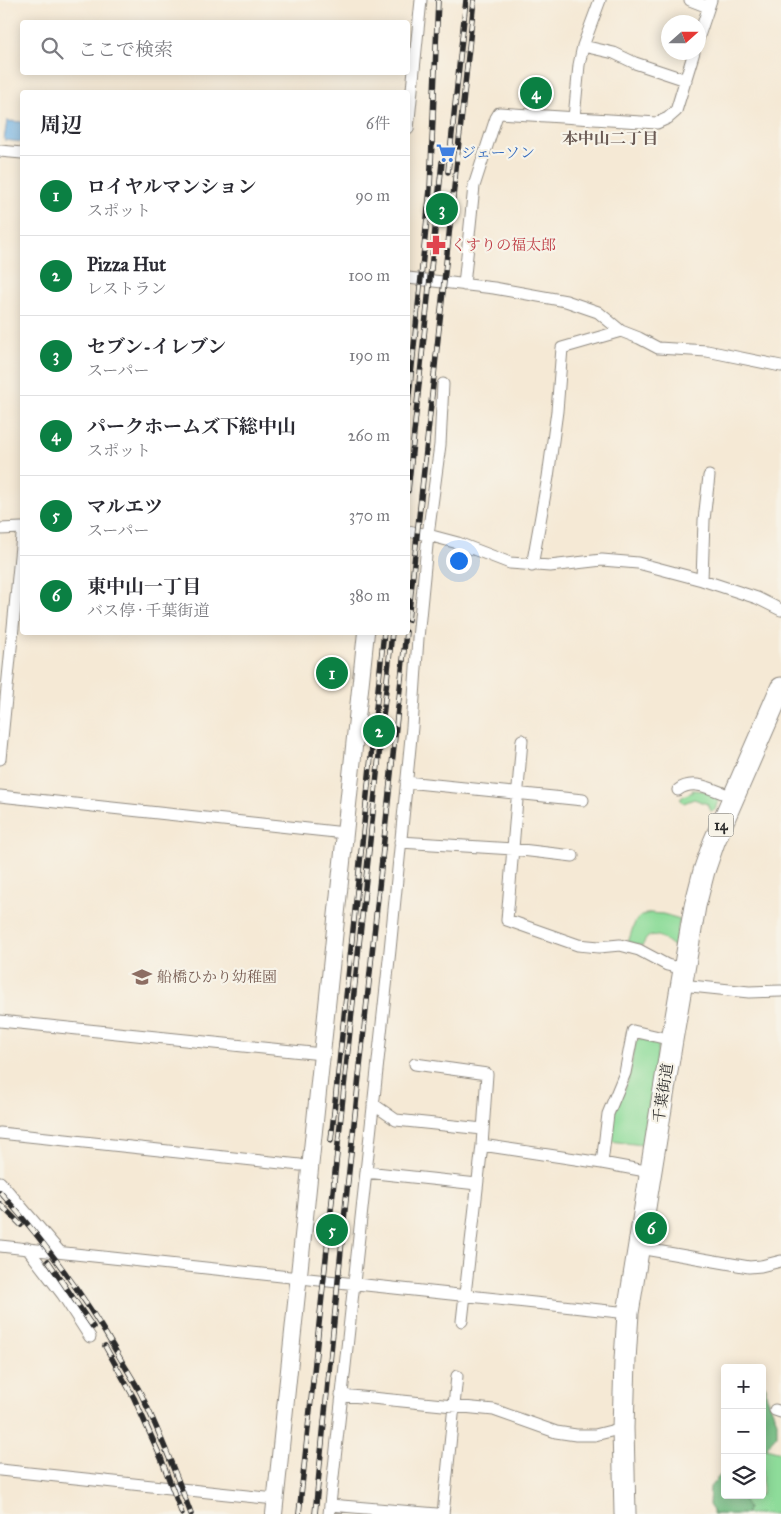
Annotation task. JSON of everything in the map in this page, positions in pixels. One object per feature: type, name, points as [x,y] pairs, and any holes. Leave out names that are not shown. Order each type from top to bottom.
[{"type":"highway","name":"千葉街道","points":[[625,1514],[623,1428],[628,1313],[695,906],[711,850],[781,688]]},
{"type":"street","points":[[410,109],[421,0]]},
{"type":"street","points":[[574,118],[579,65],[583,46],[600,0]]},
{"type":"street","points":[[690,0],[710,4]]},
{"type":"street","points":[[583,46],[614,53],[635,63],[686,80]]},
{"type":"street","points":[[464,285],[474,186],[496,118],[500,114],[657,123],[668,118],[676,111],[692,60]]},
{"type":"street","points":[[0,151],[20,153]]},
{"type":"street","points":[[410,278],[494,288],[566,301],[598,312],[621,331],[658,348],[707,351],[781,366]]},
{"type":"street","points":[[532,566],[548,477],[557,411],[562,348],[621,331]]},
{"type":"street","points":[[437,1514],[330,1509],[385,995],[428,535],[440,445],[443,384]]},
{"type":"street","points":[[702,580],[704,520],[709,476]]},
{"type":"street","points":[[0,529],[20,528]]},
{"type":"street","points":[[410,531],[458,543],[510,563],[532,566],[550,566],[602,560],[638,563],[702,580],[758,598],[781,610]]},
{"type":"street","points":[[0,760],[20,556]]},
{"type":"street","points":[[0,1470],[275,1507],[366,635]]},
{"type":"street","points":[[522,740],[506,920],[578,945],[599,947],[620,945],[640,950],[682,977],[750,992],[781,991]]},
{"type":"street","points":[[406,782],[583,800]]},
{"type":"street","points":[[678,790],[691,784],[725,794]]},
{"type":"street","points":[[0,796],[344,833]]},
{"type":"street","points":[[400,842],[513,849],[573,856]]},
{"type":"street","points":[[0,1021],[322,1054]]},
{"type":"street","points":[[602,1163],[608,1114],[625,1073],[633,1032],[672,1040]]},
{"type":"street","points":[[415,1064],[487,1074],[482,1145],[462,1321]]},
{"type":"street","points":[[373,1104],[396,1120],[483,1129]]},
{"type":"street","points":[[0,1133],[300,1165]]},
{"type":"street","points":[[482,1145],[651,1172]]},
{"type":"street","points":[[366,1172],[478,1184]]},
{"type":"street","points":[[0,1182],[60,1251]]},
{"type":"street","points":[[0,1246],[628,1313]]},
{"type":"street","points":[[27,1248],[63,1295],[90,1337]]},
{"type":"street","points":[[638,1248],[749,1267],[781,1261]]},
{"type":"street","points":[[443,1514],[457,1376]]},
{"type":"street","points":[[341,1394],[494,1410],[556,1432],[576,1436],[595,1435],[623,1428]]},
{"type":"green space","points":[[692,790],[709,791],[719,798],[715,810],[710,811],[707,803],[694,799],[684,803],[680,799],[693,792]]},
{"type":"green space","points":[[644,914],[663,914],[680,919],[674,947],[654,935],[647,938],[642,946],[628,942],[637,920]]},
{"type":"green space","points":[[640,1038],[659,1043],[642,1145],[610,1141],[613,1115],[628,1081],[636,1041]]},
{"type":"green space","points":[[766,1394],[777,1421],[777,1435],[766,1448]]},
{"type":"green space","points":[[766,1448],[781,1452],[781,1496],[777,1514],[713,1514],[712,1488],[721,1493],[721,1499],[766,1499]]},
{"type":"green space","points":[[721,1474],[721,1499],[743,1499],[748,1509],[746,1514],[715,1514],[709,1505],[710,1487]]},
{"type":"water","points":[[7,121],[20,122],[20,142],[4,140]]},
{"type":"railway","points":[[410,385],[430,189],[438,0]]},
{"type":"railway","points":[[448,172],[466,0]]},
{"type":"railway","points":[[410,601],[474,0]]},
{"type":"railway","points":[[410,472],[442,162]]},
{"type":"railway","points":[[331,1141],[384,635]]},
{"type":"railway","points":[[299,1514],[392,635]]},
{"type":"railway","points":[[315,1514],[406,635]]},
{"type":"railway","points":[[0,1192],[64,1272],[134,1380],[174,1469],[191,1514]]},
{"type":"railway","points":[[0,1204],[21,1225]]},
{"type":"railway","points":[[48,1261],[93,1327]]},
{"type":"railway","points":[[105,1346],[134,1398],[161,1458],[182,1514]]},
{"type":"place","name":"パークホームズ下総中山","points":[[536,93]]},
{"type":"place","name":"ジェーソン","points":[[446,153]]},
{"type":"place","name":"セブン-イレブン","points":[[442,209]]},
{"type":"place","name":"くすりの福太郎","points":[[436,245]]},
{"type":"place","name":"ロイヤルマンション","points":[[332,673]]},
{"type":"place","name":"Pizza Hut","points":[[379,731]]},
{"type":"place","name":"船橋ひかり幼稚園","points":[[142,977]]},
{"type":"place","name":"東中山一丁目","points":[[651,1228]]},
{"type":"place","name":"マルエツ","points":[[332,1230]]},
{"type":"district","name":"本中山二丁目","points":[[610,138]]}]
